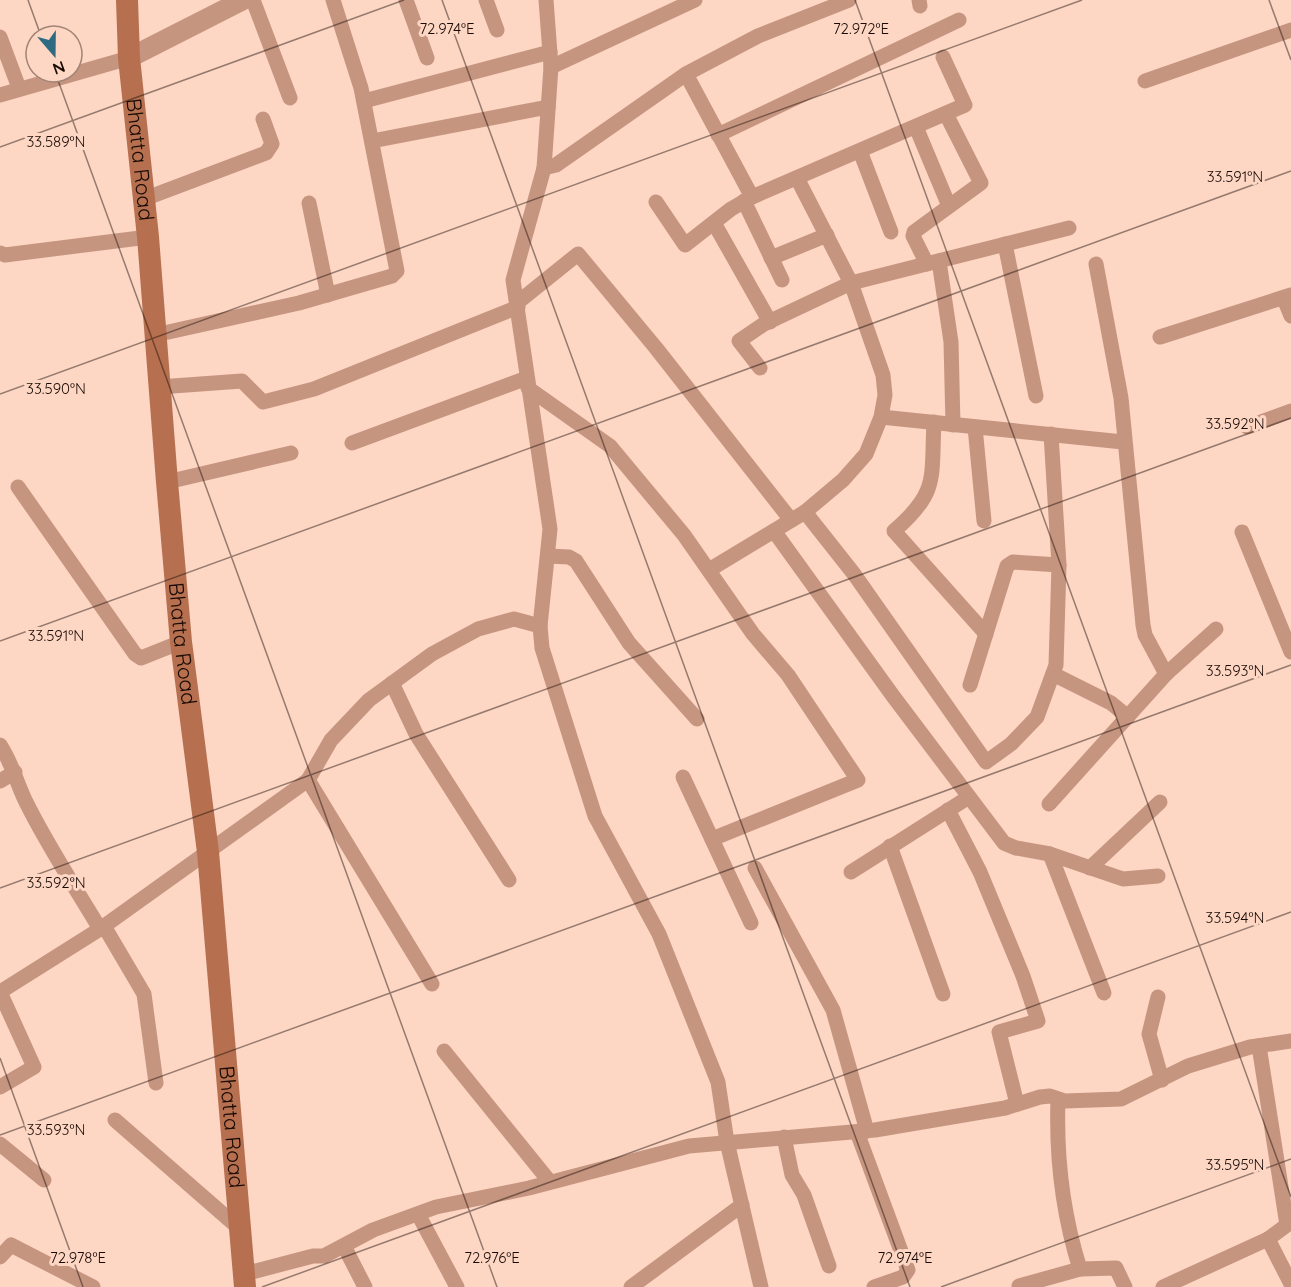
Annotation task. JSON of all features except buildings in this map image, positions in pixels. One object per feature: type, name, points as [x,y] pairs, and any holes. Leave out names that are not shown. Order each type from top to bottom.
[{"type":"main road","name":"Bhatta Road","points":[[127,0],[129,58],[148,237],[181,642],[208,852],[244,1280]]},
{"type":"street","points":[[0,95],[129,58],[243,0]]},
{"type":"street","points":[[253,0],[290,98]]},
{"type":"street","points":[[155,335],[328,295],[392,276],[397,271],[364,101],[333,0]]},
{"type":"street","points":[[406,0],[427,58]]},
{"type":"street","points":[[486,0],[497,30]]},
{"type":"street","points":[[546,0],[551,59],[544,168],[513,280],[550,529],[540,626],[542,648],[595,816],[663,945],[718,1082],[727,1142],[761,1287]]},
{"type":"street","points":[[364,101],[551,59],[633,31],[695,0]]},
{"type":"street","points":[[544,168],[556,165],[686,74],[758,36],[849,0]]},
{"type":"street","points":[[718,135],[959,20]]},
{"type":"street","points":[[1145,81],[1291,30]]},
{"type":"street","points":[[0,37],[19,88]]},
{"type":"street","points":[[656,202],[685,245],[748,199],[965,105],[943,57]]},
{"type":"street","points":[[686,74],[748,199],[782,280]]},
{"type":"street","points":[[372,141],[548,107]]},
{"type":"street","points":[[945,114],[981,183],[914,232],[913,236],[933,263],[951,342],[953,424]]},
{"type":"street","points":[[144,199],[266,153],[272,144],[263,119]]},
{"type":"street","points":[[916,127],[949,206]]},
{"type":"street","points":[[860,151],[891,232]]},
{"type":"street","points":[[709,570],[805,512],[843,480],[866,454],[881,417],[885,395],[883,375],[851,284],[797,178]]},
{"type":"street","points":[[309,202],[328,295]]},
{"type":"street","points":[[714,223],[770,322]]},
{"type":"street","points":[[760,368],[739,341],[770,322],[851,284],[1069,228]]},
{"type":"street","points":[[771,258],[827,235]]},
{"type":"street","points":[[0,253],[5,255],[148,237]]},
{"type":"street","points":[[1005,244],[1036,396]]},
{"type":"street","points":[[159,387],[242,381],[263,402],[314,389],[517,305],[578,254],[656,348],[791,520]]},
{"type":"street","points":[[1096,264],[1121,398],[1123,442],[1143,625],[1145,635],[1166,674]]},
{"type":"street","points":[[1160,337],[1287,297],[1291,316]]},
{"type":"street","points":[[352,443],[528,383]]},
{"type":"street","points":[[528,383],[610,446],[684,535],[753,634],[788,675],[858,780],[712,839]]},
{"type":"street","points":[[1247,427],[1291,411]]},
{"type":"street","points":[[881,417],[1123,442]]},
{"type":"street","points":[[934,422],[930,485],[926,497],[915,513],[894,531],[986,634]]},
{"type":"street","points":[[975,427],[984,521]]},
{"type":"street","points":[[805,512],[854,574],[987,762],[1011,744],[1036,717],[1056,665],[1059,566],[1051,434]]},
{"type":"street","points":[[167,482],[291,453]]},
{"type":"street","points":[[18,487],[135,654],[141,657],[147,656],[181,642]]},
{"type":"street","points":[[774,531],[1004,843],[1016,849],[1050,854],[1123,879],[1158,876]]},
{"type":"street","points":[[1242,532],[1291,652]]},
{"type":"street","points":[[548,556],[569,557],[576,561],[629,642],[696,719]]},
{"type":"street","points":[[970,685],[1007,566],[1013,562],[1059,566]]},
{"type":"street","points":[[0,1087],[34,1067],[0,992],[102,928],[308,780],[331,740],[369,700],[432,654],[478,629],[514,619],[540,626]]},
{"type":"street","points":[[1049,804],[1166,674],[1216,629]]},
{"type":"street","points":[[1053,674],[1111,703],[1128,717]]},
{"type":"street","points":[[392,683],[416,734],[509,880]]},
{"type":"street","points":[[0,746],[15,772],[35,818],[144,994],[156,1083]]},
{"type":"street","points":[[0,781],[15,772]]},
{"type":"street","points":[[682,777],[751,923]]},
{"type":"street","points":[[308,780],[432,984]]},
{"type":"street","points":[[851,872],[969,797]]},
{"type":"street","points":[[1090,868],[1160,802]]},
{"type":"street","points":[[948,810],[980,873],[1023,976],[1038,1021],[999,1032],[1017,1104]]},
{"type":"street","points":[[890,846],[944,994]]},
{"type":"street","points":[[1050,854],[1104,993]]},
{"type":"street","points":[[755,868],[784,925],[833,1010],[862,1131],[908,1270],[903,1276],[874,1287]]},
{"type":"street","points":[[1158,997],[1149,1034],[1162,1080]]},
{"type":"street","points":[[244,1280],[313,1256],[324,1256],[373,1230],[436,1207],[550,1182],[689,1146],[862,1131],[1017,1104],[1040,1097],[1121,1100],[1188,1066],[1259,1046],[1291,1041]]},
{"type":"street","points":[[1163,1287],[1268,1239],[1287,1225],[1288,1218],[1259,1046]]},
{"type":"street","points":[[444,1051],[550,1182]]},
{"type":"street","points":[[1058,1099],[1058,1142],[1070,1237],[1080,1269]]},
{"type":"street","points":[[115,1120],[240,1229]]},
{"type":"street","points":[[784,1137],[792,1175],[804,1195],[829,1266]]},
{"type":"street","points":[[0,1144],[44,1180]]},
{"type":"street","points":[[631,1287],[742,1205]]},
{"type":"street","points":[[418,1214],[457,1287]]},
{"type":"street","points":[[1268,1239],[1288,1267],[1291,1284]]},
{"type":"street","points":[[0,1257],[10,1245],[93,1287]]},
{"type":"street","points":[[344,1246],[365,1287]]},
{"type":"street","points":[[1020,1286],[1080,1269],[1116,1268],[1125,1287]]}]
